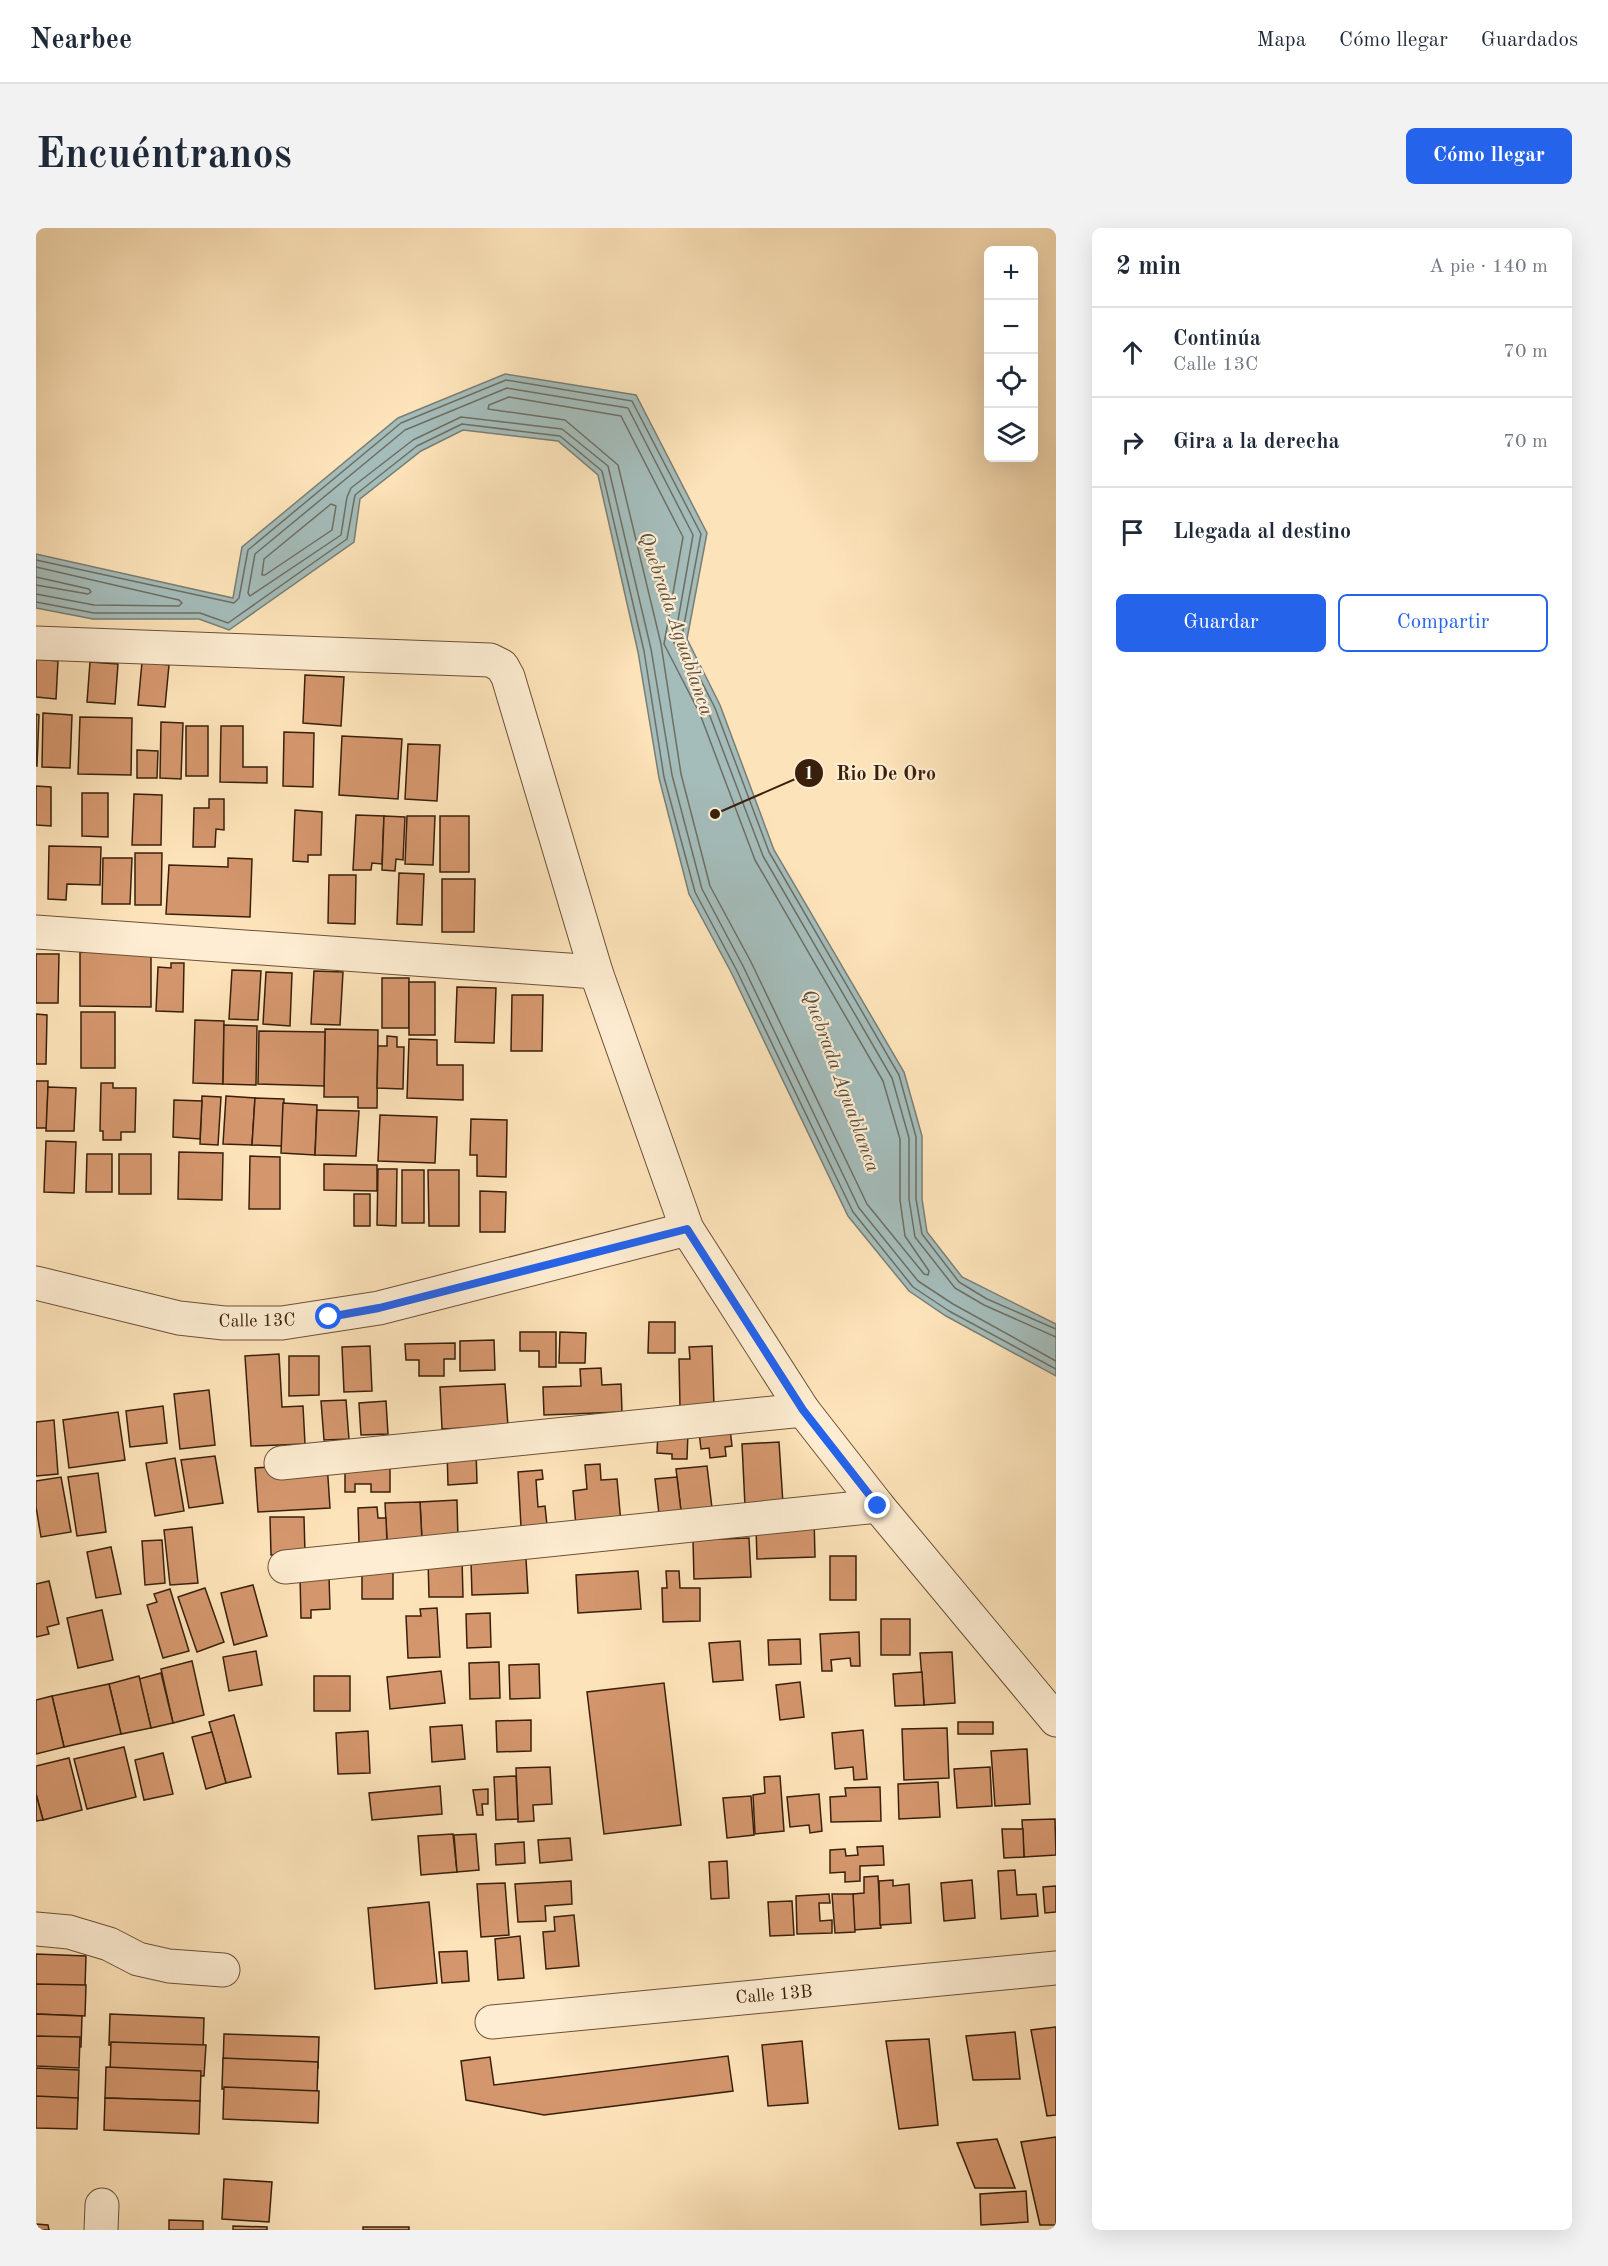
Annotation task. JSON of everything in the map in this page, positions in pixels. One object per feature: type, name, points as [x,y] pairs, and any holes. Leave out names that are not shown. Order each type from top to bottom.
[{"type":"street","points":[[36,643],[490,660],[502,666],[508,677],[596,972],[687,1229],[803,1410],[878,1506],[1056,1720]]},
{"type":"street","points":[[36,932],[596,972]]},
{"type":"street","name":"Calle 13C","points":[[36,1283],[179,1318],[224,1323],[282,1323],[379,1308],[687,1229]]},
{"type":"street","points":[[281,1463],[803,1410]]},
{"type":"street","points":[[285,1567],[878,1506]]},
{"type":"street","points":[[36,1929],[69,1932],[109,1944],[138,1959],[169,1966],[223,1970]]},
{"type":"street","name":"Calle 13B","points":[[492,2022],[1056,1968]]},
{"type":"water","name":"Quebrada Aguablanca","points":[[505,374],[636,395],[707,533],[687,639],[720,705],[774,850],[904,1072],[922,1136],[922,1199],[927,1232],[962,1277],[1056,1324],[1056,1376],[946,1316],[909,1291],[848,1216],[731,972],[689,894],[659,778],[638,652],[598,475],[558,441],[463,430],[421,451],[360,499],[354,542],[229,630],[199,619],[93,619],[36,608],[36,554],[233,598],[242,547],[398,418]]},
{"type":"building","points":[[36,659],[58,661],[56,699],[36,697]]},
{"type":"building","points":[[90,662],[118,664],[115,704],[87,702]]},
{"type":"building","points":[[142,662],[169,665],[165,707],[138,705]]},
{"type":"building","points":[[305,675],[344,677],[341,726],[303,723]]},
{"type":"building","points":[[43,713],[72,715],[70,768],[42,767]]},
{"type":"building","points":[[36,714],[39,715],[37,766],[36,766]]},
{"type":"building","points":[[80,717],[132,718],[131,775],[78,774]]},
{"type":"building","points":[[161,722],[183,723],[181,779],[160,778]]},
{"type":"building","points":[[186,726],[208,726],[208,776],[186,776]]},
{"type":"building","points":[[221,726],[243,726],[243,767],[267,767],[267,783],[220,782]]},
{"type":"building","points":[[284,732],[314,733],[313,787],[283,786]]},
{"type":"building","points":[[342,736],[402,739],[398,799],[339,795]]},
{"type":"building","points":[[408,744],[440,745],[437,801],[405,799]]},
{"type":"building","points":[[137,750],[158,751],[157,778],[137,778]]},
{"type":"building","points":[[36,786],[51,787],[51,826],[36,825]]},
{"type":"building","points":[[82,793],[108,793],[108,837],[82,836]]},
{"type":"building","points":[[134,794],[162,795],[161,845],[132,845]]},
{"type":"building","points":[[209,799],[224,799],[224,830],[216,829],[215,847],[193,847],[194,808],[209,808]]},
{"type":"building","points":[[295,810],[322,812],[321,855],[308,855],[308,862],[293,861]]},
{"type":"building","points":[[356,815],[384,816],[382,864],[372,863],[371,870],[353,870]]},
{"type":"building","points":[[384,816],[405,817],[403,860],[396,859],[395,871],[382,870]]},
{"type":"building","points":[[407,816],[435,816],[433,865],[405,864]]},
{"type":"building","points":[[440,816],[469,816],[469,872],[440,872]]},
{"type":"building","points":[[49,846],[101,847],[100,885],[67,884],[66,900],[48,899]]},
{"type":"building","points":[[135,853],[162,853],[161,905],[135,905]]},
{"type":"building","points":[[103,858],[132,858],[130,904],[102,904]]},
{"type":"building","points":[[228,858],[252,859],[250,917],[166,914],[169,865],[228,867]]},
{"type":"building","points":[[399,873],[424,874],[422,925],[397,924]]},
{"type":"building","points":[[329,875],[356,875],[355,924],[328,923]]},
{"type":"building","points":[[442,879],[475,879],[474,932],[442,932]]},
{"type":"building","points":[[80,952],[151,954],[151,1007],[80,1006]]},
{"type":"building","points":[[36,954],[59,954],[58,1003],[36,1003]]},
{"type":"building","points":[[171,963],[184,963],[183,1012],[156,1011],[158,967],[171,968]]},
{"type":"building","points":[[232,970],[261,971],[258,1020],[229,1019]]},
{"type":"building","points":[[314,971],[343,972],[340,1025],[311,1024]]},
{"type":"building","points":[[266,972],[292,973],[290,1026],[263,1024]]},
{"type":"building","points":[[382,978],[409,978],[409,1028],[382,1028]]},
{"type":"building","points":[[409,982],[435,982],[435,1035],[409,1035]]},
{"type":"building","points":[[457,987],[496,988],[494,1043],[455,1042]]},
{"type":"building","points":[[512,995],[543,995],[542,1051],[511,1051]]},
{"type":"building","points":[[81,1012],[115,1012],[115,1068],[81,1068]]},
{"type":"building","points":[[36,1014],[47,1015],[46,1064],[36,1064]]},
{"type":"building","points":[[195,1020],[224,1021],[223,1084],[193,1083]]},
{"type":"building","points":[[224,1025],[257,1026],[256,1085],[223,1084]]},
{"type":"building","points":[[325,1029],[378,1030],[377,1108],[358,1108],[358,1097],[324,1097]]},
{"type":"building","points":[[259,1031],[325,1032],[324,1086],[258,1084]]},
{"type":"building","points":[[387,1036],[397,1037],[397,1047],[404,1047],[403,1089],[377,1088],[378,1046],[387,1046]]},
{"type":"building","points":[[409,1039],[437,1040],[437,1065],[463,1065],[463,1100],[407,1098]]},
{"type":"building","points":[[36,1081],[48,1081],[47,1128],[36,1128]]},
{"type":"building","points":[[101,1083],[113,1083],[113,1088],[136,1088],[135,1132],[121,1132],[121,1140],[103,1140],[103,1131],[100,1131]]},
{"type":"building","points":[[48,1087],[76,1088],[74,1131],[46,1131]]},
{"type":"building","points":[[202,1096],[221,1097],[218,1145],[200,1144]]},
{"type":"building","points":[[226,1096],[255,1098],[252,1145],[223,1144]]},
{"type":"building","points":[[255,1098],[284,1099],[282,1146],[252,1145]]},
{"type":"building","points":[[174,1100],[202,1101],[200,1139],[173,1137]]},
{"type":"building","points":[[283,1103],[317,1105],[315,1155],[281,1153]]},
{"type":"building","points":[[317,1110],[359,1111],[356,1156],[315,1155]]},
{"type":"building","points":[[380,1115],[437,1117],[435,1163],[378,1161]]},
{"type":"building","points":[[471,1119],[507,1120],[506,1177],[477,1176],[477,1155],[470,1155]]},
{"type":"building","points":[[46,1141],[76,1142],[74,1193],[44,1192]]},
{"type":"building","points":[[179,1152],[223,1153],[222,1200],[178,1199]]},
{"type":"building","points":[[87,1154],[112,1154],[112,1192],[86,1192]]},
{"type":"building","points":[[119,1154],[151,1154],[151,1194],[119,1194]]},
{"type":"building","points":[[250,1156],[280,1157],[280,1209],[249,1209]]},
{"type":"building","points":[[324,1164],[377,1165],[377,1191],[324,1190]]},
{"type":"building","points":[[378,1169],[397,1169],[396,1226],[377,1225]]},
{"type":"building","points":[[402,1170],[424,1170],[424,1223],[402,1223]]},
{"type":"building","points":[[428,1170],[459,1170],[459,1226],[429,1226]]},
{"type":"building","points":[[480,1191],[506,1192],[505,1232],[480,1232]]},
{"type":"building","points":[[354,1194],[370,1194],[370,1226],[354,1226]]},
{"type":"building","points":[[649,1322],[675,1322],[675,1353],[648,1353]]},
{"type":"building","points":[[520,1332],[556,1332],[556,1367],[539,1367],[539,1351],[520,1351]]},
{"type":"building","points":[[560,1332],[586,1333],[585,1363],[559,1363]]},
{"type":"building","points":[[494,1340],[495,1370],[460,1371],[460,1341]]},
{"type":"building","points":[[455,1343],[455,1359],[444,1359],[444,1376],[419,1376],[419,1360],[406,1360],[405,1344]]},
{"type":"building","points":[[370,1346],[372,1391],[344,1392],[342,1347]]},
{"type":"building","points":[[712,1346],[714,1406],[680,1407],[679,1359],[690,1359],[689,1347]]},
{"type":"building","points":[[279,1354],[282,1407],[303,1406],[305,1444],[251,1446],[245,1356]]},
{"type":"building","points":[[289,1356],[319,1356],[319,1395],[289,1396]]},
{"type":"building","points":[[601,1368],[602,1385],[621,1384],[622,1412],[544,1415],[543,1387],[581,1386],[580,1369]]},
{"type":"building","points":[[505,1384],[508,1426],[442,1429],[440,1387]]},
{"type":"building","points":[[209,1390],[215,1445],[180,1449],[174,1394]]},
{"type":"building","points":[[346,1400],[349,1439],[324,1440],[321,1401]]},
{"type":"building","points":[[386,1401],[388,1434],[361,1435],[359,1403]]},
{"type":"building","points":[[163,1406],[167,1443],[130,1447],[126,1411]]},
{"type":"building","points":[[118,1412],[125,1460],[69,1468],[63,1420]]},
{"type":"building","points":[[54,1420],[58,1474],[36,1476],[36,1422]]},
{"type":"building","points":[[729,1420],[732,1446],[725,1447],[726,1456],[710,1458],[709,1448],[701,1449],[698,1424]]},
{"type":"building","points":[[658,1432],[688,1432],[687,1459],[672,1459],[672,1454],[657,1453]]},
{"type":"building","points":[[779,1442],[783,1504],[745,1506],[742,1444]]},
{"type":"building","points":[[476,1449],[477,1483],[448,1485],[447,1450]]},
{"type":"building","points":[[215,1456],[223,1503],[189,1508],[181,1460]]},
{"type":"building","points":[[175,1458],[184,1511],[155,1516],[146,1463]]},
{"type":"building","points":[[390,1459],[390,1492],[371,1492],[371,1484],[355,1484],[355,1492],[345,1492],[345,1462]]},
{"type":"building","points":[[327,1463],[330,1508],[258,1512],[255,1468]]},
{"type":"building","points":[[600,1464],[601,1480],[617,1479],[621,1523],[576,1527],[573,1491],[587,1489],[585,1465]]},
{"type":"building","points":[[707,1466],[712,1508],[681,1511],[676,1469]]},
{"type":"building","points":[[542,1470],[543,1479],[536,1480],[538,1507],[545,1506],[547,1525],[521,1527],[518,1472]]},
{"type":"building","points":[[98,1473],[106,1532],[77,1536],[68,1477]]},
{"type":"building","points":[[61,1477],[71,1532],[41,1537],[36,1507],[36,1481]]},
{"type":"building","points":[[677,1477],[681,1511],[659,1514],[655,1479]]},
{"type":"building","points":[[457,1500],[458,1540],[422,1541],[420,1502]]},
{"type":"building","points":[[420,1502],[422,1541],[387,1542],[385,1503]]},
{"type":"building","points":[[377,1507],[378,1518],[386,1518],[387,1542],[359,1544],[358,1508]]},
{"type":"building","points":[[270,1517],[304,1517],[305,1554],[271,1555]]},
{"type":"building","points":[[814,1517],[815,1557],[757,1559],[756,1527]]},
{"type":"building","points":[[192,1527],[198,1583],[170,1585],[164,1530]]},
{"type":"building","points":[[749,1538],[751,1577],[694,1579],[693,1540]]},
{"type":"building","points":[[162,1540],[165,1583],[145,1585],[142,1541]]},
{"type":"building","points":[[111,1547],[121,1594],[96,1598],[87,1552]]},
{"type":"building","points":[[830,1556],[856,1556],[856,1600],[830,1600]]},
{"type":"building","points":[[462,1558],[463,1597],[429,1597],[428,1559]]},
{"type":"building","points":[[526,1559],[528,1593],[472,1595],[471,1561]]},
{"type":"building","points":[[393,1562],[393,1599],[362,1599],[362,1563]]},
{"type":"building","points":[[638,1571],[641,1609],[578,1613],[576,1575]]},
{"type":"building","points":[[666,1571],[679,1571],[680,1588],[700,1588],[700,1621],[663,1622],[662,1588],[667,1588]]},
{"type":"building","points":[[329,1576],[330,1609],[311,1610],[311,1618],[301,1618],[300,1577]]},
{"type":"building","points":[[49,1581],[59,1624],[47,1627],[49,1634],[36,1637],[36,1584]]},
{"type":"building","points":[[253,1585],[267,1636],[234,1645],[221,1593]]},
{"type":"building","points":[[205,1588],[224,1642],[197,1652],[178,1597]]},
{"type":"building","points":[[170,1589],[189,1651],[163,1658],[147,1605],[157,1602],[154,1594]]},
{"type":"building","points":[[437,1608],[440,1657],[408,1658],[406,1616],[421,1616],[420,1609]]},
{"type":"building","points":[[102,1610],[113,1660],[78,1668],[67,1618]]},
{"type":"building","points":[[490,1613],[491,1647],[467,1648],[466,1614]]},
{"type":"building","points":[[881,1619],[910,1619],[910,1655],[881,1655]]},
{"type":"building","points":[[859,1632],[860,1666],[851,1666],[850,1658],[831,1660],[832,1671],[822,1671],[820,1634]]},
{"type":"building","points":[[800,1639],[801,1664],[769,1665],[768,1640]]},
{"type":"building","points":[[740,1641],[743,1680],[713,1682],[709,1643]]},
{"type":"building","points":[[256,1651],[262,1685],[229,1691],[223,1657]]},
{"type":"building","points":[[952,1652],[955,1703],[924,1705],[920,1653]]},
{"type":"building","points":[[192,1661],[204,1715],[173,1723],[161,1669]]},
{"type":"building","points":[[499,1662],[500,1698],[470,1699],[469,1663]]},
{"type":"building","points":[[539,1664],[540,1698],[510,1699],[509,1665]]},
{"type":"building","points":[[441,1671],[445,1703],[390,1709],[387,1677]]},
{"type":"building","points":[[922,1672],[924,1705],[895,1706],[893,1674]]},
{"type":"building","points":[[161,1673],[173,1723],[151,1728],[139,1679]]},
{"type":"building","points":[[139,1676],[151,1728],[121,1734],[109,1684]]},
{"type":"building","points":[[314,1676],[350,1676],[350,1711],[314,1711]]},
{"type":"building","points":[[800,1682],[804,1717],[780,1720],[776,1685]]},
{"type":"building","points":[[664,1683],[681,1825],[604,1834],[587,1692]]},
{"type":"building","points":[[109,1684],[121,1734],[64,1747],[52,1696]]},
{"type":"building","points":[[52,1696],[64,1747],[36,1754],[36,1700]]},
{"type":"building","points":[[234,1715],[251,1777],[226,1783],[209,1722]]},
{"type":"building","points":[[531,1720],[531,1751],[497,1752],[496,1721]]},
{"type":"building","points":[[958,1722],[993,1722],[993,1734],[958,1734]]},
{"type":"building","points":[[462,1725],[465,1759],[432,1762],[430,1727]]},
{"type":"building","points":[[947,1728],[949,1778],[904,1780],[902,1729]]},
{"type":"building","points":[[863,1730],[867,1779],[854,1780],[853,1767],[835,1769],[832,1733]]},
{"type":"building","points":[[368,1731],[370,1773],[338,1774],[336,1733]]},
{"type":"building","points":[[212,1732],[226,1783],[206,1789],[192,1737]]},
{"type":"building","points":[[124,1747],[136,1797],[87,1809],[74,1759]]},
{"type":"building","points":[[1027,1749],[1030,1804],[995,1806],[991,1751]]},
{"type":"building","points":[[163,1753],[173,1794],[144,1800],[135,1760]]},
{"type":"building","points":[[69,1758],[82,1810],[43,1820],[36,1794],[36,1766]]},
{"type":"building","points":[[550,1767],[552,1804],[533,1805],[534,1821],[518,1822],[516,1768]]},
{"type":"building","points":[[990,1767],[992,1806],[957,1808],[954,1769]]},
{"type":"building","points":[[516,1776],[518,1819],[496,1820],[494,1777]]},
{"type":"building","points":[[780,1776],[784,1831],[755,1834],[753,1795],[765,1793],[764,1777]]},
{"type":"building","points":[[938,1782],[940,1817],[899,1819],[898,1784]]},
{"type":"building","points":[[440,1786],[442,1814],[372,1820],[369,1793]]},
{"type":"building","points":[[880,1787],[881,1821],[831,1822],[830,1797],[846,1796],[845,1788]]},
{"type":"building","points":[[488,1789],[488,1804],[482,1804],[483,1815],[477,1815],[473,1790]]},
{"type":"building","points":[[36,1794],[43,1820],[36,1821]]},
{"type":"building","points":[[819,1794],[822,1831],[810,1833],[809,1825],[790,1827],[787,1797]]},
{"type":"building","points":[[751,1796],[754,1835],[727,1838],[723,1798]]},
{"type":"building","points":[[1055,1819],[1056,1855],[1024,1857],[1022,1820]]},
{"type":"building","points":[[1002,1829],[1023,1829],[1024,1857],[1004,1858]]},
{"type":"building","points":[[453,1834],[457,1872],[421,1875],[418,1836]]},
{"type":"building","points":[[476,1834],[479,1870],[457,1872],[454,1835]]},
{"type":"building","points":[[570,1838],[572,1860],[540,1863],[538,1840]]},
{"type":"building","points":[[524,1842],[525,1863],[496,1865],[495,1844]]},
{"type":"building","points":[[883,1846],[884,1865],[860,1866],[860,1881],[845,1882],[845,1872],[830,1873],[830,1850],[845,1849],[846,1856],[858,1855],[857,1847]]},
{"type":"building","points":[[727,1861],[729,1898],[711,1899],[709,1862]]},
{"type":"building","points":[[1015,1870],[1017,1895],[1036,1894],[1038,1916],[1001,1919],[998,1871]]},
{"type":"building","points":[[878,1876],[881,1928],[854,1930],[853,1894],[864,1893],[864,1877]]},
{"type":"building","points":[[893,1880],[893,1886],[909,1884],[911,1923],[880,1925],[879,1881]]},
{"type":"building","points":[[972,1880],[975,1918],[944,1921],[941,1883]]},
{"type":"building","points":[[571,1881],[572,1904],[545,1906],[546,1921],[518,1922],[515,1884]]},
{"type":"building","points":[[505,1883],[509,1935],[481,1937],[477,1884]]},
{"type":"building","points":[[1056,1886],[1056,1912],[1045,1913],[1043,1887]]},
{"type":"building","points":[[829,1894],[830,1903],[819,1903],[820,1921],[832,1920],[832,1933],[797,1934],[796,1896]]},
{"type":"building","points":[[832,1894],[853,1894],[855,1932],[835,1933]]},
{"type":"building","points":[[792,1901],[794,1935],[770,1936],[768,1902]]},
{"type":"building","points":[[429,1902],[437,1983],[375,1989],[368,1908]]},
{"type":"building","points":[[574,1915],[579,1966],[546,1969],[543,1932],[555,1931],[554,1917]]},
{"type":"building","points":[[520,1936],[524,1978],[498,1980],[495,1939]]},
{"type":"building","points":[[467,1951],[469,1981],[442,1983],[439,1952]]},
{"type":"building","points":[[36,1954],[86,1956],[85,1987],[36,1985]]},
{"type":"building","points":[[36,1984],[86,1985],[85,2016],[36,2014]]},
{"type":"building","points":[[36,2014],[82,2016],[81,2047],[36,2045]]},
{"type":"building","points":[[110,2014],[204,2018],[203,2049],[109,2045]]},
{"type":"building","points":[[1056,2027],[1056,2115],[1047,2116],[1031,2030]]},
{"type":"building","points":[[1015,2032],[1020,2079],[973,2080],[966,2036]]},
{"type":"building","points":[[224,2034],[319,2037],[318,2068],[223,2065]]},
{"type":"building","points":[[36,2036],[80,2037],[79,2068],[36,2066]]},
{"type":"building","points":[[929,2039],[938,2125],[899,2129],[886,2041]]},
{"type":"building","points":[[802,2041],[808,2103],[768,2106],[762,2045]]},
{"type":"building","points":[[111,2042],[206,2045],[204,2076],[110,2072]]},
{"type":"building","points":[[728,2056],[733,2091],[544,2115],[466,2100],[461,2061],[490,2057],[494,2085]]},
{"type":"building","points":[[223,2058],[318,2062],[317,2092],[222,2089]]},
{"type":"building","points":[[106,2067],[201,2071],[200,2101],[105,2098]]},
{"type":"building","points":[[36,2068],[79,2070],[78,2100],[36,2099]]},
{"type":"building","points":[[224,2087],[319,2091],[318,2123],[223,2119]]},
{"type":"building","points":[[36,2096],[78,2098],[77,2129],[36,2128]]},
{"type":"building","points":[[105,2098],[200,2101],[199,2134],[104,2130]]},
{"type":"building","points":[[1056,2137],[1056,2225],[1040,2225],[1021,2142]]},
{"type":"building","points":[[997,2139],[1015,2188],[975,2188],[957,2143]]},
{"type":"building","points":[[224,2179],[272,2182],[269,2222],[222,2219]]},
{"type":"building","points":[[1026,2191],[1028,2222],[981,2225],[980,2194]]},
{"type":"building","points":[[169,2220],[203,2221],[203,2230],[169,2230]]},
{"type":"building","points":[[36,2224],[48,2225],[49,2230],[36,2230]]},
{"type":"building","points":[[233,2226],[267,2227],[267,2230],[233,2230]]},
{"type":"building","points":[[363,2227],[409,2227],[409,2230],[363,2230]]},
{"type":"place","name":"Rio De Oro","points":[[715,814]]},
{"type":"route","points":[[329,1317],[379,1308],[687,1229],[803,1410],[878,1506]]}]
